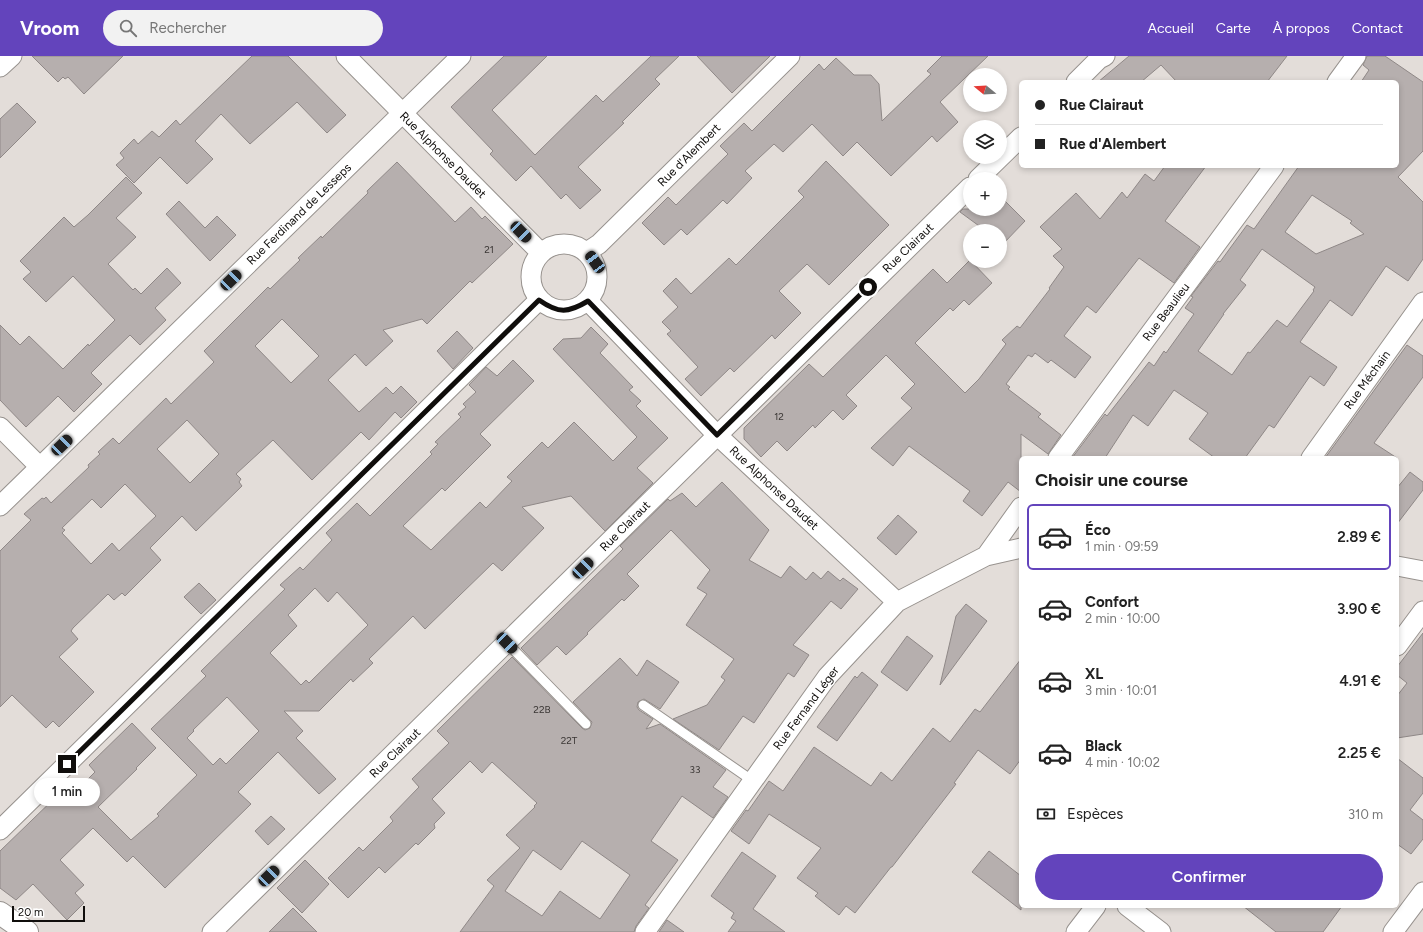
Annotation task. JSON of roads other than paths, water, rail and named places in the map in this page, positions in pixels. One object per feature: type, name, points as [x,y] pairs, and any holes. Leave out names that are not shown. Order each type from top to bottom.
[{"type":"street","points":[[0,67],[12,56]]},
{"type":"street","name":"Rue Alphonse Daudet","points":[[346,56],[541,253]]},
{"type":"street","name":"Rue Ferdinand de Lesseps","points":[[0,506],[461,56]]},
{"type":"street","name":"Rue d'Alembert","points":[[587,252],[599,244],[790,56]]},
{"type":"street","points":[[1078,80],[1105,56]]},
{"type":"street","points":[[1338,80],[1356,56]]},
{"type":"street","points":[[985,172],[1019,138]]},
{"type":"street","name":"Rue Beaulieu","points":[[1059,456],[1273,168]]},
{"type":"street","name":"Rue Clairaut","points":[[212,932],[963,194]]},
{"type":"street","points":[[564,243],[577,245],[587,252],[595,262],[598,276],[595,290],[588,301],[576,309],[564,311],[550,308],[539,300],[532,288],[531,277],[533,263],[541,253],[553,245],[564,243]]},
{"type":"street","points":[[0,830],[539,300]]},
{"type":"street","name":"Rue Alphonse Daudet","points":[[588,301],[717,435],[897,602]]},
{"type":"street","name":"Rue Méchain","points":[[1312,456],[1423,302]]},
{"type":"street","points":[[0,426],[40,467]]},
{"type":"street","points":[[986,556],[1019,510]]},
{"type":"street","name":"Rue Fernand Léger","points":[[644,932],[827,677],[897,602],[986,556],[1019,548]]},
{"type":"street","points":[[1399,566],[1423,571]]},
{"type":"street","points":[[1399,643],[1423,611]]},
{"type":"street","points":[[1393,932],[1423,892]]},
{"type":"street","points":[[1076,932],[1094,908]]},
{"type":"street","points":[[1130,908],[1161,932]]},
{"type":"street","points":[[0,913],[27,932]]},
{"type":"lane","points":[[507,643],[586,724]]},
{"type":"lane","points":[[643,705],[753,781]]}]
